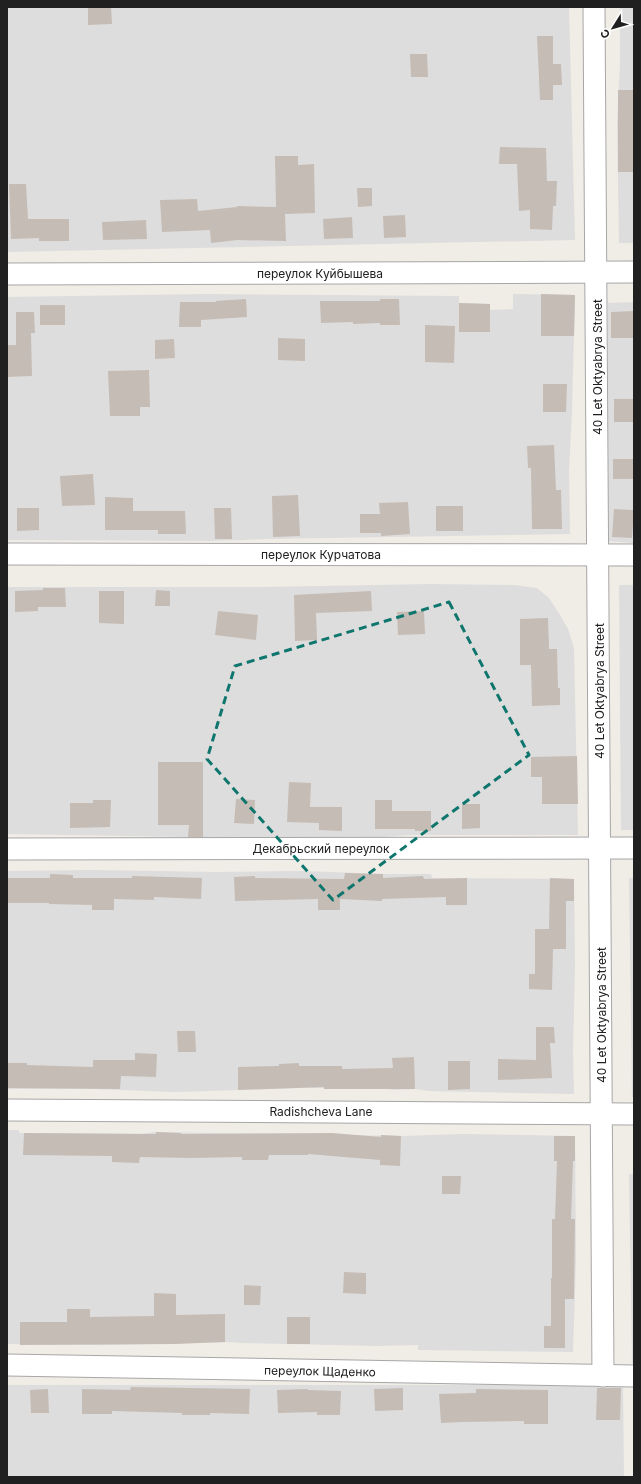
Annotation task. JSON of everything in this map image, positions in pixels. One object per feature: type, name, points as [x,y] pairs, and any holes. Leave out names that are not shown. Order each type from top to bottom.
[{"type":"street","name":"40 Let Oktyabrya Street","points":[[594,7],[603,1376]]},
{"type":"street","name":"переулок Куйбышева","points":[[7,274],[634,272]]},
{"type":"street","name":"переулок Курчатова","points":[[7,554],[634,555]]},
{"type":"street","name":"Декабрьский переулок","points":[[7,849],[634,848]]},
{"type":"street","name":"Radishcheva Lane","points":[[7,1110],[634,1114]]},
{"type":"street","name":"переулок Щаденко","points":[[7,1365],[634,1376]]},
{"type":"highlighted area","points":[[449,602],[529,755],[333,900],[207,759],[235,666]]},
{"type":"shaded area","points":[[7,7],[569,7],[575,240],[7,252]]},
{"type":"shaded area","points":[[620,7],[634,7],[634,243],[619,243],[617,123],[620,63]]},
{"type":"shaded area","points":[[205,294],[459,296],[459,303],[490,304],[490,310],[513,309],[513,294],[575,295],[569,471],[570,534],[212,541],[7,540],[7,297]]},
{"type":"shaded area","points":[[634,302],[634,543],[604,541],[608,303]]},
{"type":"shaded area","points":[[432,584],[514,585],[537,588],[549,598],[560,615],[568,629],[574,648],[578,835],[411,835],[369,838],[7,834],[7,587],[264,587]]},
{"type":"shaded area","points":[[619,585],[634,585],[634,830],[621,830]]},
{"type":"shaded area","points":[[91,870],[216,872],[302,871],[431,874],[432,878],[574,879],[574,1094],[428,1091],[415,1089],[393,1090],[385,1088],[300,1088],[175,1092],[93,1089],[7,1089],[7,871]]},
{"type":"shaded area","points":[[629,878],[634,878],[634,1097],[632,1097]]},
{"type":"shaded area","points":[[7,1130],[19,1130],[19,1133],[141,1134],[156,1132],[401,1136],[463,1134],[575,1136],[576,1262],[573,1352],[418,1350],[418,1345],[377,1346],[225,1342],[110,1345],[7,1344]]},
{"type":"shaded area","points":[[629,1174],[634,1174],[634,1363],[632,1363]]},
{"type":"shaded area","points":[[7,1385],[623,1385],[624,1477],[7,1477]]},
{"type":"building","points":[[88,7],[111,7],[112,24],[88,25]]},
{"type":"building","points":[[537,36],[553,36],[553,64],[561,64],[562,85],[553,85],[553,100],[540,100]]},
{"type":"building","points":[[410,54],[427,54],[428,77],[411,77]]},
{"type":"building","points":[[618,90],[634,90],[634,172],[618,172]]},
{"type":"building","points":[[500,147],[546,148],[547,181],[557,181],[556,206],[553,206],[552,230],[530,229],[530,210],[519,211],[517,164],[499,164]]},
{"type":"building","points":[[275,156],[298,156],[298,165],[314,164],[315,213],[285,214],[286,241],[237,240],[211,243],[210,230],[162,232],[160,200],[197,199],[198,211],[237,206],[276,207]]},
{"type":"building","points":[[9,184],[26,184],[28,219],[69,219],[69,241],[39,241],[39,238],[11,239]]},
{"type":"building","points":[[357,188],[372,188],[372,206],[358,207]]},
{"type":"building","points":[[405,215],[406,237],[384,238],[383,216]]},
{"type":"building","points":[[352,217],[353,238],[324,239],[323,219]]},
{"type":"building","points":[[146,220],[147,239],[103,240],[102,222]]},
{"type":"building","points":[[541,294],[575,295],[574,336],[541,336]]},
{"type":"building","points":[[246,299],[247,317],[201,320],[201,327],[179,327],[180,302],[216,302]]},
{"type":"building","points":[[380,299],[399,299],[400,325],[380,325],[380,323],[353,324],[353,322],[321,323],[320,301],[380,301]]},
{"type":"building","points":[[459,303],[490,304],[490,332],[459,332]]},
{"type":"building","points":[[40,305],[65,305],[65,325],[40,325]]},
{"type":"building","points":[[634,311],[634,338],[611,338],[611,312]]},
{"type":"building","points":[[16,312],[34,312],[35,333],[31,333],[32,376],[7,377],[7,345],[16,345]]},
{"type":"building","points":[[425,325],[455,326],[454,363],[425,362]]},
{"type":"building","points":[[278,338],[305,339],[305,361],[278,360]]},
{"type":"building","points":[[174,339],[175,358],[155,359],[155,340]]},
{"type":"building","points":[[149,370],[150,407],[140,407],[140,416],[110,416],[108,371]]},
{"type":"building","points":[[543,384],[567,384],[566,412],[543,412]]},
{"type":"building","points":[[614,399],[634,399],[634,422],[614,422]]},
{"type":"building","points":[[554,445],[556,490],[561,490],[562,529],[532,529],[531,468],[528,468],[527,446]]},
{"type":"building","points":[[613,459],[633,459],[633,479],[613,479]]},
{"type":"building","points":[[93,474],[95,505],[62,506],[60,476]]},
{"type":"building","points":[[298,495],[300,536],[273,537],[272,496]]},
{"type":"building","points":[[105,497],[133,498],[133,511],[185,511],[186,534],[158,534],[158,530],[105,530]]},
{"type":"building","points":[[408,502],[410,534],[381,536],[381,533],[360,533],[360,514],[380,514],[379,503]]},
{"type":"building","points":[[436,506],[463,506],[463,531],[436,531]]},
{"type":"building","points":[[17,508],[39,508],[39,530],[17,531]]},
{"type":"building","points":[[214,508],[231,508],[232,539],[215,539]]},
{"type":"building","points":[[614,509],[634,510],[632,538],[612,537]]},
{"type":"building","points":[[43,588],[65,588],[66,607],[38,607],[38,611],[15,612],[15,591],[43,590]]},
{"type":"building","points":[[156,590],[170,591],[170,606],[155,606]]},
{"type":"building","points":[[99,591],[124,591],[124,624],[99,623]]},
{"type":"building","points":[[371,591],[372,611],[316,613],[317,640],[295,641],[294,595]]},
{"type":"building","points":[[218,611],[258,615],[256,640],[215,635]]},
{"type":"building","points":[[424,611],[425,634],[398,635],[397,612]]},
{"type":"building","points":[[548,618],[549,649],[557,649],[560,705],[532,706],[531,665],[520,665],[520,619]]},
{"type":"building","points":[[577,756],[578,804],[542,804],[542,777],[531,777],[531,757]]},
{"type":"building","points":[[158,762],[203,762],[203,837],[188,837],[189,825],[158,825]]},
{"type":"building","points":[[289,782],[311,783],[310,807],[342,807],[342,831],[319,830],[319,823],[287,822]]},
{"type":"building","points":[[236,799],[255,800],[254,824],[234,823]]},
{"type":"building","points":[[93,800],[111,800],[110,827],[70,828],[70,803],[93,803]]},
{"type":"building","points":[[375,800],[392,800],[392,811],[431,811],[431,831],[415,831],[415,829],[375,829]]},
{"type":"building","points":[[462,804],[480,804],[480,828],[462,829]]},
{"type":"building","points":[[345,873],[383,874],[383,878],[423,876],[424,879],[467,878],[467,905],[446,905],[446,897],[382,899],[382,901],[340,899],[340,910],[318,910],[318,899],[235,901],[234,877],[255,876],[255,878],[344,879]]},
{"type":"building","points":[[50,874],[73,875],[73,878],[132,878],[132,876],[202,878],[201,899],[154,897],[154,900],[114,899],[114,910],[92,910],[92,905],[8,903],[8,878],[50,878]]},
{"type":"building","points":[[550,878],[574,879],[574,901],[566,901],[566,949],[553,949],[552,990],[529,989],[529,974],[535,974],[535,929],[549,929]]},
{"type":"building","points":[[536,1027],[554,1027],[555,1043],[550,1043],[552,1078],[498,1080],[498,1059],[536,1060]]},
{"type":"building","points":[[177,1031],[195,1031],[196,1052],[178,1052]]},
{"type":"building","points":[[135,1053],[157,1054],[156,1077],[121,1076],[120,1089],[8,1088],[8,1063],[93,1067],[93,1060],[135,1060]]},
{"type":"building","points":[[414,1057],[415,1089],[324,1089],[324,1087],[238,1090],[238,1067],[279,1066],[279,1064],[299,1063],[299,1066],[342,1066],[342,1069],[393,1068],[392,1058]]},
{"type":"building","points":[[448,1061],[470,1061],[470,1089],[448,1090]]},
{"type":"building","points":[[156,1132],[181,1134],[332,1133],[381,1137],[381,1135],[401,1136],[400,1166],[380,1165],[380,1160],[308,1154],[269,1155],[268,1160],[242,1160],[242,1157],[140,1157],[139,1163],[112,1162],[112,1156],[23,1155],[24,1133],[156,1134]]},
{"type":"building","points":[[554,1136],[575,1136],[575,1161],[573,1161],[571,1219],[575,1219],[574,1299],[565,1299],[565,1348],[544,1348],[544,1326],[551,1326],[552,1219],[555,1219],[557,1161],[554,1161]]},
{"type":"building","points":[[442,1176],[461,1176],[460,1194],[442,1194]]},
{"type":"building","points":[[344,1272],[366,1273],[366,1294],[343,1293]]},
{"type":"building","points":[[244,1285],[261,1286],[260,1305],[244,1305]]},
{"type":"building","points":[[154,1293],[176,1294],[176,1315],[225,1314],[225,1342],[175,1344],[20,1345],[20,1322],[67,1322],[67,1309],[90,1309],[90,1317],[154,1316]]},
{"type":"building","points":[[287,1317],[310,1317],[310,1344],[287,1344]]},
{"type":"building","points":[[131,1387],[250,1389],[249,1414],[210,1413],[210,1415],[182,1415],[182,1413],[112,1411],[112,1414],[82,1414],[82,1389],[130,1390]]},
{"type":"building","points":[[403,1388],[403,1410],[375,1411],[374,1389]]},
{"type":"building","points":[[597,1388],[621,1388],[620,1420],[596,1420]]},
{"type":"building","points":[[48,1389],[49,1413],[31,1413],[30,1390]]},
{"type":"building","points":[[308,1389],[341,1391],[340,1415],[317,1415],[317,1412],[278,1413],[277,1390]]},
{"type":"building","points":[[476,1389],[548,1390],[548,1424],[524,1424],[524,1421],[441,1423],[439,1394],[476,1393]]}]
